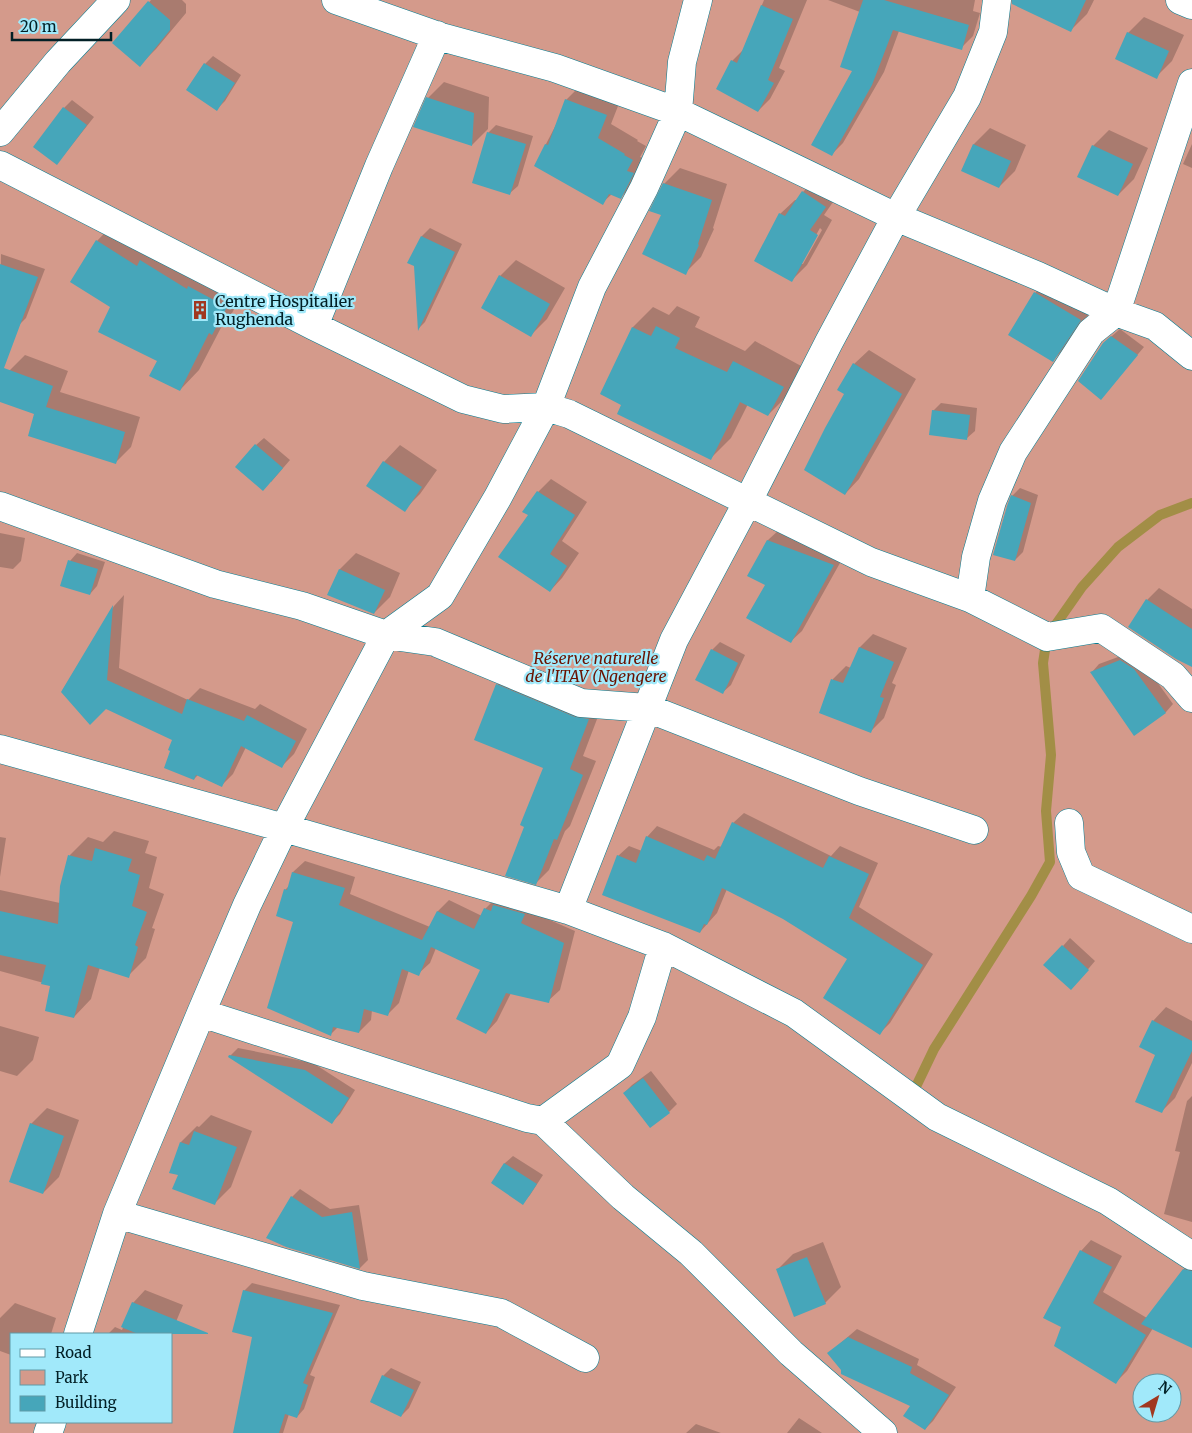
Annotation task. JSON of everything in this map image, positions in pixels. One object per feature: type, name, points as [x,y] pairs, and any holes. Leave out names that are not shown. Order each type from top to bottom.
[{"type":"street","points":[[0,132],[58,62],[116,0]]},
{"type":"street","points":[[336,0],[437,35],[555,68],[678,112],[896,217],[1038,276],[1116,312],[1155,326],[1192,356]]},
{"type":"street","points":[[78,1333],[117,1214],[200,1013],[247,905],[284,828],[386,635],[440,596],[498,497],[546,408],[592,287],[644,188],[678,112],[682,62],[698,0]]},
{"type":"street","points":[[568,910],[674,640],[896,217],[967,98],[993,32],[997,0]]},
{"type":"street","points":[[1180,0],[1192,5]]},
{"type":"street","points":[[314,326],[379,166],[437,35]]},
{"type":"street","points":[[970,598],[976,557],[992,501],[1013,452],[1090,332],[1116,312],[1192,83]]},
{"type":"street","points":[[0,165],[314,326],[463,399],[503,409],[546,408],[569,414],[870,562],[970,598],[1047,637],[1100,628],[1172,676],[1192,698]]},
{"type":"street","points":[[0,506],[215,584],[302,606],[386,635],[435,642],[581,703],[648,708],[859,791],[974,830]]},
{"type":"street","points":[[0,749],[568,910],[663,946],[794,1013],[938,1117],[1108,1200],[1192,1256]]},
{"type":"street","points":[[1069,823],[1071,852],[1081,876],[1192,929]]},
{"type":"street","points":[[543,1121],[620,1064],[642,1018],[663,946]]},
{"type":"street","points":[[200,1013],[509,1112],[543,1121],[623,1198],[691,1253],[791,1353],[883,1433]]},
{"type":"street","points":[[117,1214],[363,1286],[501,1313],[585,1358]]},
{"type":"green space","name":"Réserve naturelle de l'ITAV (Ngengere","points":[[0,0],[1192,0],[1192,1433],[0,1433]]},
{"type":"building","points":[[863,0],[884,0],[969,25],[962,50],[893,30],[872,85],[832,156],[811,145],[852,71],[840,67]]},
{"type":"building","points":[[1012,0],[1086,0],[1071,32],[1012,4]]},
{"type":"building","points":[[148,1],[170,20],[170,30],[140,67],[112,43]]},
{"type":"building","points":[[761,5],[793,19],[768,80],[774,83],[758,112],[716,89],[731,60],[737,63]]},
{"type":"building","points":[[1127,32],[1169,51],[1157,79],[1115,59]]},
{"type":"building","points":[[204,63],[235,83],[217,111],[186,90]]},
{"type":"building","points":[[426,97],[474,113],[472,146],[413,127]]},
{"type":"building","points":[[565,99],[607,115],[598,138],[633,160],[627,171],[634,173],[621,199],[609,194],[603,205],[534,166],[545,144],[548,145]]},
{"type":"building","points":[[63,107],[87,125],[57,165],[33,147]]},
{"type":"building","points":[[487,132],[526,144],[510,195],[472,183]]},
{"type":"building","points":[[973,144],[1011,161],[999,188],[961,171]]},
{"type":"building","points":[[1092,145],[1133,164],[1118,196],[1077,177]]},
{"type":"building","points":[[663,183],[712,200],[699,245],[686,275],[642,254],[661,215],[649,211]]},
{"type":"building","points":[[802,191],[826,207],[810,230],[818,235],[792,282],[754,261],[779,213],[785,216]]},
{"type":"building","points":[[421,236],[455,252],[418,331],[414,266],[407,263]]},
{"type":"building","points":[[96,240],[137,266],[140,260],[187,289],[188,286],[227,307],[212,335],[209,333],[180,391],[149,376],[157,361],[98,332],[110,307],[70,282]]},
{"type":"building","points":[[0,264],[38,277],[4,368],[53,386],[46,407],[125,432],[116,464],[28,436],[34,414],[0,402]]},
{"type":"building","points":[[499,275],[550,304],[531,337],[481,308]]},
{"type":"building","points":[[1034,292],[1081,320],[1053,362],[1008,335]]},
{"type":"building","points":[[656,326],[680,338],[675,348],[727,372],[733,361],[784,387],[768,416],[740,402],[711,460],[617,414],[621,405],[600,394],[632,327],[651,336]]},
{"type":"building","points":[[1111,336],[1138,355],[1101,400],[1078,381],[1103,343]]},
{"type":"building","points":[[853,363],[902,394],[845,495],[804,470],[844,394],[837,390]]},
{"type":"building","points":[[932,410],[970,415],[967,440],[929,435]]},
{"type":"building","points":[[255,444],[283,468],[263,491],[235,467]]},
{"type":"building","points":[[383,461],[422,487],[405,512],[366,486]]},
{"type":"building","points":[[537,491],[575,515],[550,554],[567,566],[550,592],[498,557],[528,515],[522,512]]},
{"type":"building","points":[[1011,495],[1031,503],[1015,561],[993,555]]},
{"type":"building","points":[[767,540],[834,565],[791,643],[746,618],[765,585],[747,576]]},
{"type":"building","points":[[68,560],[98,569],[90,595],[60,586]]},
{"type":"building","points":[[339,569],[385,590],[374,614],[327,595]]},
{"type":"building","points":[[1146,599],[1192,629],[1192,667],[1176,659],[1128,627]]},
{"type":"building","points":[[113,605],[107,680],[182,714],[187,699],[244,721],[247,715],[296,741],[282,768],[241,746],[222,787],[196,775],[194,780],[164,768],[172,740],[106,709],[90,725],[61,692]]},
{"type":"building","points":[[859,647],[894,662],[880,697],[884,698],[871,733],[819,713],[831,679],[843,683]]},
{"type":"building","points":[[711,649],[738,663],[723,694],[695,680]]},
{"type":"building","points":[[1120,660],[1134,669],[1166,713],[1134,736],[1090,672]]},
{"type":"building","points":[[496,684],[575,717],[589,719],[570,769],[583,775],[557,840],[554,839],[536,885],[505,876],[524,827],[520,825],[543,768],[474,740]]},
{"type":"building","points":[[732,822],[823,868],[829,856],[869,874],[849,918],[923,965],[880,1035],[823,998],[847,959],[783,919],[722,888],[707,925],[704,924],[700,933],[602,895],[617,855],[636,863],[646,836],[704,861],[707,855],[715,859]]},
{"type":"building","points":[[95,848],[132,859],[128,871],[140,875],[132,906],[147,912],[135,945],[138,947],[129,978],[88,965],[74,1018],[45,1011],[50,986],[41,984],[46,965],[0,955],[0,911],[58,924],[60,886],[68,855],[92,861]]},
{"type":"building","points":[[292,872],[345,888],[339,905],[422,940],[437,911],[474,929],[484,908],[491,911],[493,905],[525,914],[521,923],[564,943],[549,1003],[506,993],[486,1034],[456,1019],[480,970],[431,947],[419,976],[402,969],[388,1016],[364,1009],[359,1033],[333,1027],[331,1036],[267,1008],[293,922],[276,916],[284,889],[287,890]]},
{"type":"building","points":[[1062,945],[1089,970],[1071,990],[1043,965]]},
{"type":"building","points":[[1152,1020],[1192,1041],[1192,1051],[1162,1113],[1135,1102],[1155,1055],[1139,1047]]},
{"type":"building","points":[[229,1055],[305,1070],[349,1098],[332,1124],[228,1057]]},
{"type":"building","points":[[643,1078],[670,1113],[650,1128],[623,1093]]},
{"type":"building","points":[[30,1123],[64,1136],[43,1194],[9,1182]]},
{"type":"building","points":[[194,1131],[237,1147],[215,1205],[172,1189],[178,1175],[169,1173],[180,1142],[189,1145]]},
{"type":"building","points":[[504,1163],[537,1184],[523,1205],[491,1183]]},
{"type":"building","points":[[291,1196],[322,1217],[352,1212],[360,1269],[286,1247],[266,1238]]},
{"type":"building","points":[[1080,1250],[1112,1267],[1093,1303],[1146,1335],[1116,1384],[1054,1346],[1061,1327],[1043,1318]]},
{"type":"building","points":[[807,1257],[826,1304],[794,1317],[776,1269]]},
{"type":"building","points":[[1183,1269],[1192,1271],[1192,1348],[1141,1324]]},
{"type":"building","points":[[243,1290],[333,1313],[303,1383],[308,1385],[297,1418],[285,1414],[279,1433],[233,1433],[252,1337],[232,1332]]},
{"type":"building","points":[[132,1302],[208,1334],[136,1333],[121,1327]]},
{"type":"building","points":[[848,1337],[912,1367],[910,1373],[949,1395],[925,1430],[903,1416],[910,1406],[841,1374],[841,1370],[827,1353]]},
{"type":"building","points":[[382,1375],[414,1390],[401,1417],[370,1402]]},
{"type":"waterway","points":[[911,1097],[934,1049],[1031,896],[1050,862],[1046,811],[1051,755],[1043,663],[1047,637],[1082,587],[1118,547],[1160,515],[1192,503]]},
{"type":"place","name":"Centre Hospitalier Rughenda","points":[[200,310]]}]
